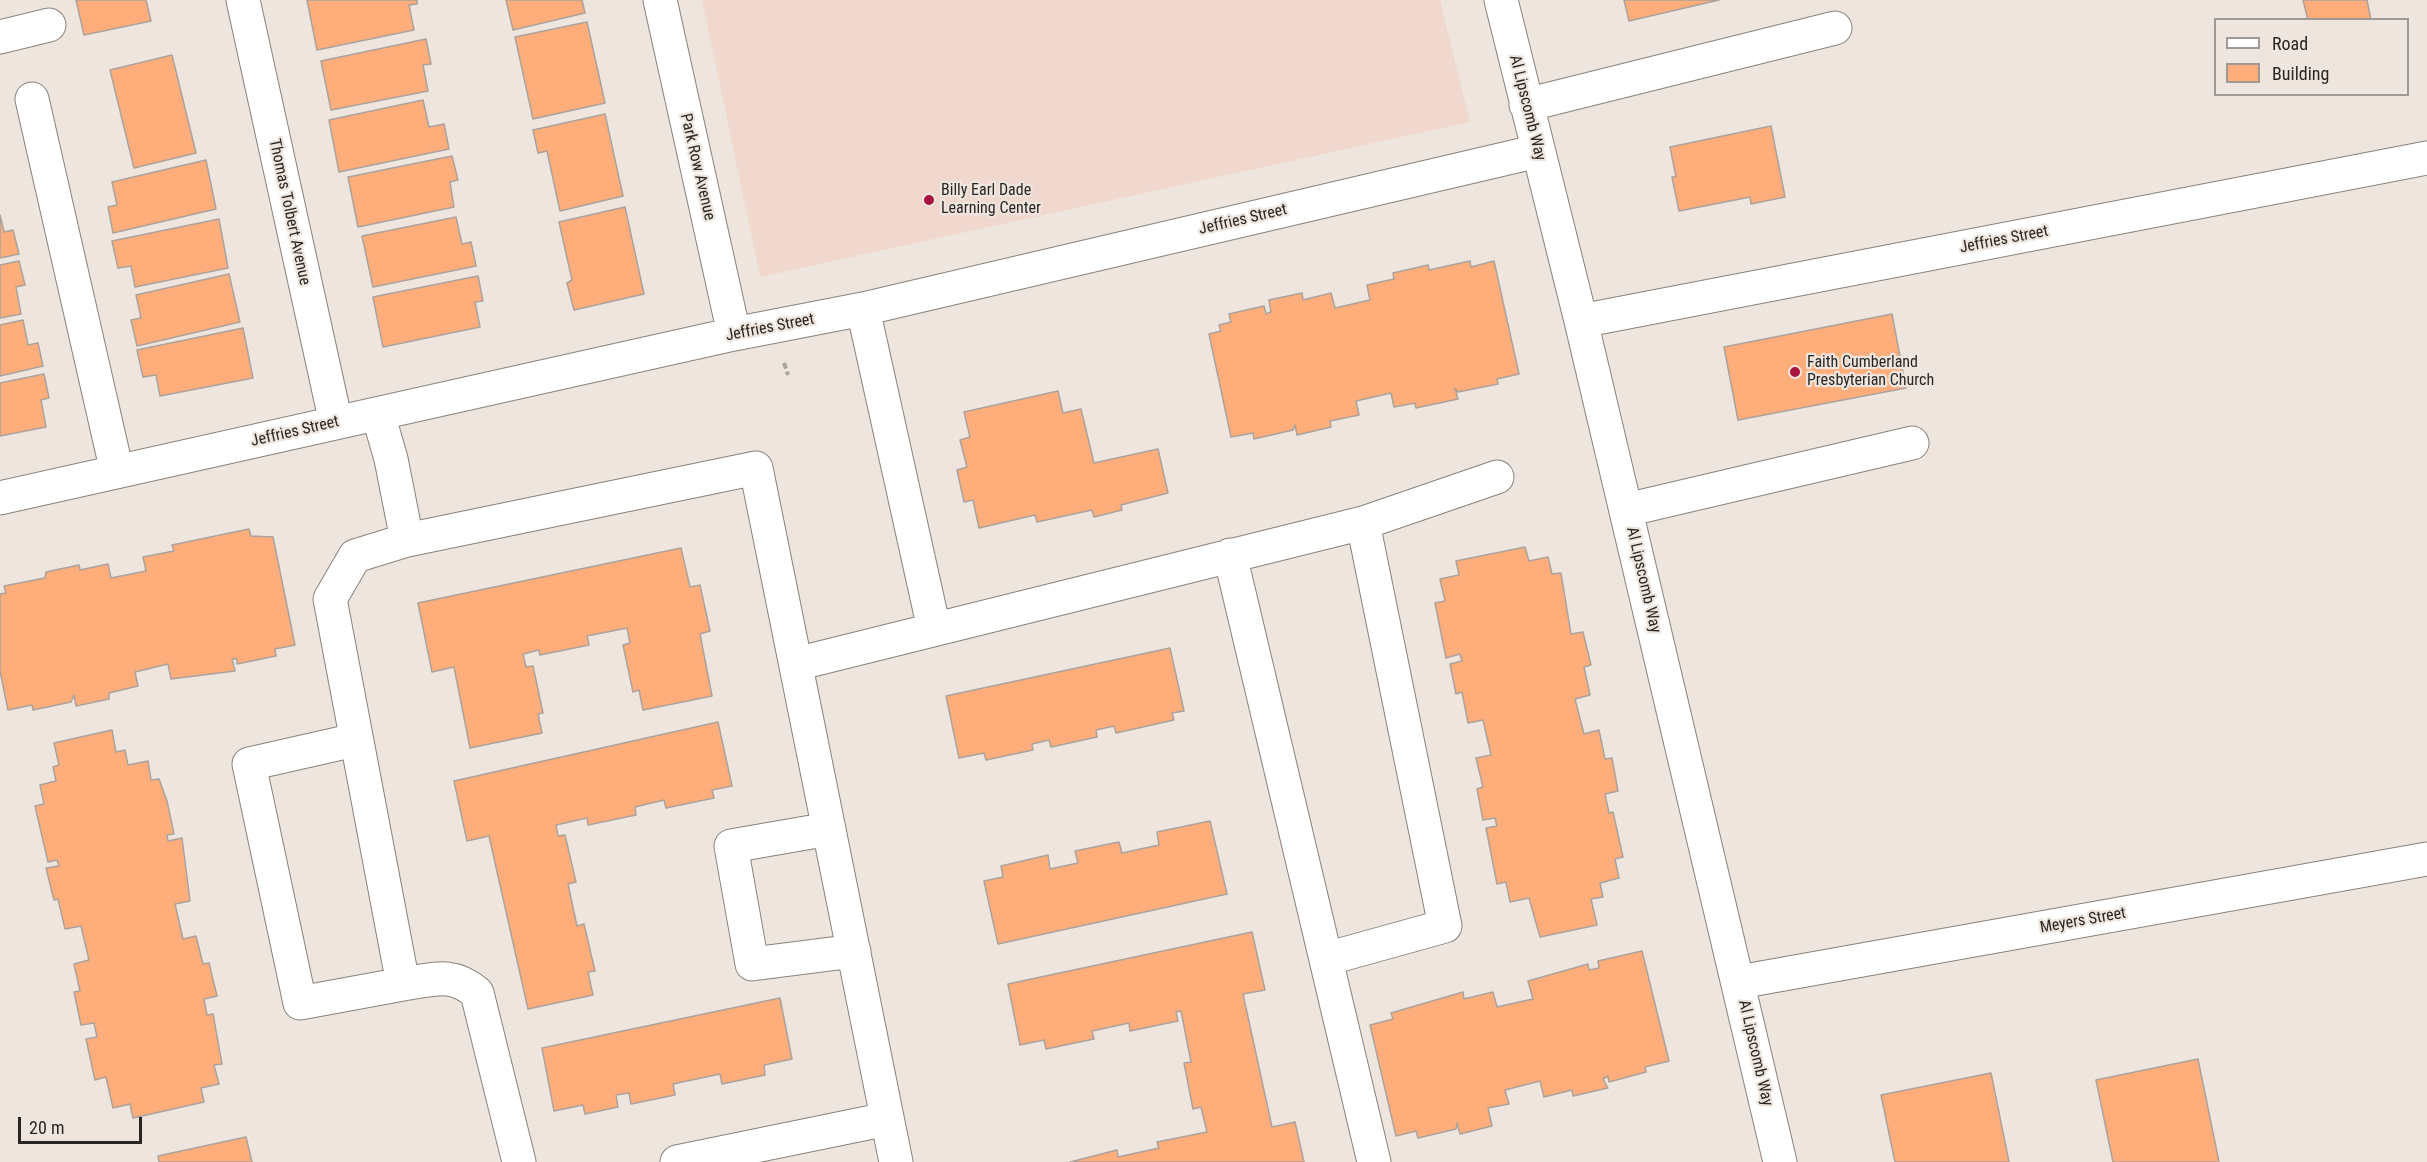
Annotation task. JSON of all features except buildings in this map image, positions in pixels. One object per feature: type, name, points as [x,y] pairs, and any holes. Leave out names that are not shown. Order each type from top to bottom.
[{"type":"street","name":"Thomas Tolbert Avenue","points":[[243,0],[336,423]]},
{"type":"street","name":"Park Row Avenue","points":[[660,0],[734,334]]},
{"type":"street","name":"Al Lipscomb Way","points":[[1501,0],[1581,321],[1780,1162]]},
{"type":"street","points":[[0,37],[49,25]]},
{"type":"street","points":[[1526,105],[1834,28]]},
{"type":"street","points":[[32,99],[117,472]]},
{"type":"street","name":"Jeffries Street","points":[[0,498],[734,334],[863,309],[1538,151]]},
{"type":"street","name":"Jeffries Street","points":[[1581,321],[2427,159]]},
{"type":"street","points":[[863,309],[934,629]]},
{"type":"street","points":[[378,414],[391,459],[407,540]]},
{"type":"street","points":[[1626,510],[1912,443]]},
{"type":"street","points":[[403,984],[330,599],[356,556],[407,540],[756,468],[896,1162]]},
{"type":"street","points":[[796,664],[1363,523],[1497,477]]},
{"type":"street","points":[[1326,959],[1444,926],[1363,523]]},
{"type":"street","points":[[1230,555],[1374,1162]]},
{"type":"street","points":[[355,740],[249,764],[300,1003],[450,977],[465,983],[477,993],[519,1162]]},
{"type":"street","points":[[829,829],[731,846],[752,964],[854,951]]},
{"type":"street","name":"Meyers Street","points":[[1739,982],[2427,859]]},
{"type":"street","points":[[677,1162],[887,1119]]},
{"type":"path","points":[[783,359],[788,375]]},
{"type":"shaded area","name":"Billy Earl Dade Learning Center","points":[[702,0],[1440,0],[1470,122],[760,277]]},
{"type":"place","name":"Billy Earl Dade Learning Center","points":[[929,200]]},
{"type":"place","name":"Faith Cumberland Presbyterian Church","points":[[1795,372]]}]
